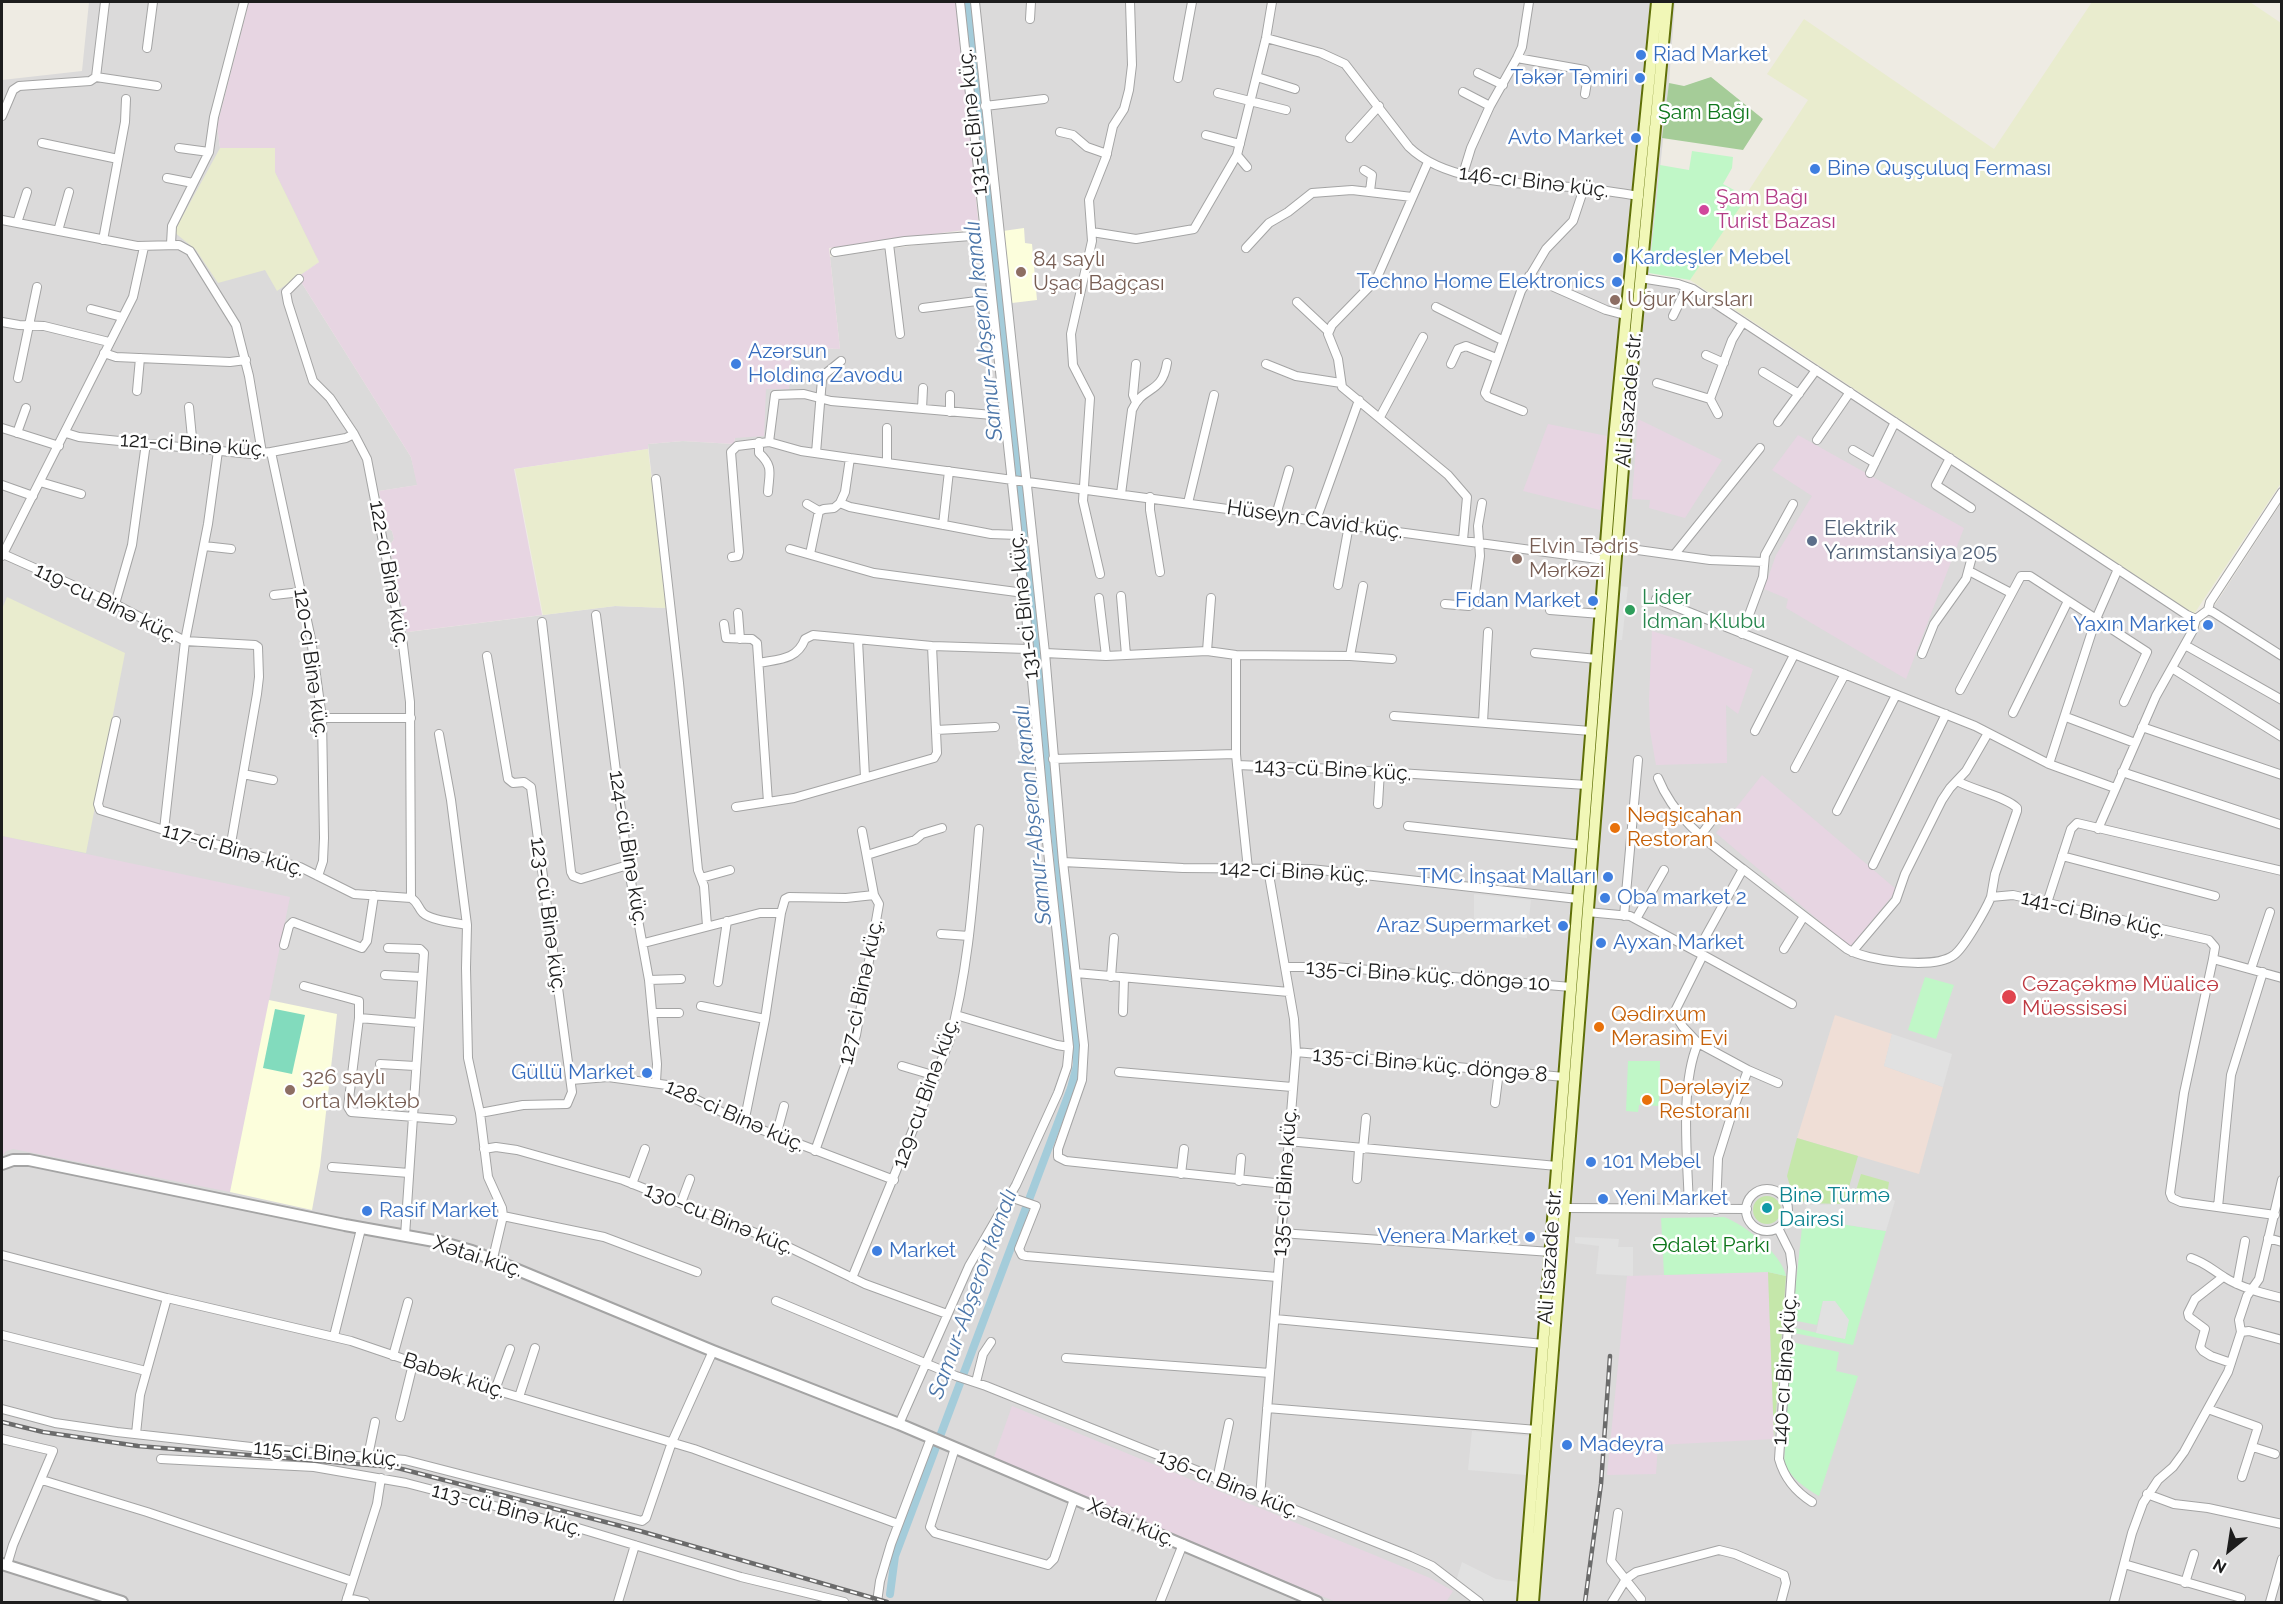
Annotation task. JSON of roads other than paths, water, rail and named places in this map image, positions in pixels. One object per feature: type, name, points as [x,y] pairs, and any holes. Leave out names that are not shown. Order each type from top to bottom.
[{"type":"main road","name":"Ali Isazade str.","points":[[1611,547],[1657,2]]},
{"type":"main road","name":"Ali Isazade str.","points":[[1611,547],[1625,315],[1634,277],[1667,2]]},
{"type":"main road","points":[[1582,912],[1611,547]]},
{"type":"main road","points":[[1583,899],[1582,845],[1591,731],[1601,614],[1610,561]]},
{"type":"main road","name":"Ali Isazade str.","points":[[1523,1602],[1571,987],[1582,912]]},
{"type":"main road","name":"Ali Isazade str.","points":[[1533,1602],[1565,1208],[1582,912]]},
{"type":"main road","points":[[1554,1207],[1565,1208]]},
{"type":"street","points":[[96,77],[105,2]]},
{"type":"street","points":[[147,48],[153,2]]},
{"type":"street","points":[[2,220],[144,247],[171,244],[172,226],[209,152],[214,117],[244,2]]},
{"type":"street","name":"131-ci Binə küç.","points":[[899,1424],[980,1245],[1010,1197],[1065,1075],[1069,1047],[1018,535],[1010,479],[960,2]]},
{"type":"street","points":[[975,2],[1045,652],[1063,862],[1084,1052],[1082,1080],[1058,1149],[1058,1157],[1239,1181],[1284,1184]]},
{"type":"street","points":[[1030,19],[1031,2]]},
{"type":"street","points":[[1100,574],[1083,510],[1089,398],[1073,365],[1071,334],[1092,232],[1089,220],[1089,200],[1107,154],[1113,126],[1124,109],[1130,81],[1132,65],[1130,2]]},
{"type":"street","points":[[1178,78],[1192,2]]},
{"type":"street","points":[[1092,232],[1136,239],[1194,229],[1237,155],[1266,38],[1272,2]]},
{"type":"street","points":[[1462,174],[1490,106],[1522,47],[1529,2]]},
{"type":"street","name":"146-cı Binə küç.","points":[[1266,38],[1321,53],[1346,64],[1409,147],[1439,168],[1524,184],[1584,188],[1639,196]]},
{"type":"street","points":[[1517,58],[1585,70],[1588,76],[1585,94]]},
{"type":"street","points":[[1478,73],[1503,85]]},
{"type":"street","points":[[1257,76],[1294,88]]},
{"type":"street","points":[[2,116],[16,87],[90,81],[96,77],[158,86]]},
{"type":"street","points":[[1218,93],[1286,110]]},
{"type":"street","points":[[1463,93],[1490,106]]},
{"type":"street","points":[[103,240],[126,116],[126,99]]},
{"type":"street","points":[[985,106],[1044,99]]},
{"type":"street","points":[[1350,138],[1379,106]]},
{"type":"street","points":[[1060,132],[1073,135],[1087,147],[1107,154]]},
{"type":"street","points":[[1206,135],[1240,144]]},
{"type":"street","points":[[42,143],[118,159]]},
{"type":"street","points":[[178,148],[209,152]]},
{"type":"street","points":[[1237,155],[1247,167]]},
{"type":"street","points":[[1428,162],[1376,280],[1329,330],[1328,338],[1341,368],[1341,383],[1346,390],[1448,475],[1467,497],[1463,540]]},
{"type":"street","points":[[1364,170],[1372,175],[1370,191]]},
{"type":"street","points":[[167,178],[193,183]]},
{"type":"street","points":[[1523,411],[1485,395],[1515,304],[1546,249],[1574,221],[1584,188]]},
{"type":"street","points":[[1246,248],[1269,223],[1288,212],[1307,195],[1341,190],[1370,191],[1412,197]]},
{"type":"street","points":[[17,223],[27,192]]},
{"type":"street","points":[[58,231],[69,192]]},
{"type":"street","points":[[835,252],[889,244],[984,235]]},
{"type":"street","name":"120-ci Binə küç.","points":[[171,244],[185,247],[195,256],[231,315],[246,360],[301,592],[311,639],[322,718],[324,838],[323,861],[318,876]]},
{"type":"street","points":[[889,244],[900,334]]},
{"type":"street","points":[[2,556],[136,288],[144,247]]},
{"type":"street","points":[[1529,276],[1606,310],[1625,315]]},
{"type":"street","points":[[1634,277],[1687,287],[2196,619]]},
{"type":"street","name":"122-ci Binə küç.","points":[[299,279],[288,288],[286,297],[310,374],[316,385],[330,398],[354,434],[370,469],[403,645],[411,718],[411,898]]},
{"type":"street","points":[[18,378],[37,287]]},
{"type":"street","points":[[1673,316],[1687,287]]},
{"type":"street","points":[[923,308],[992,300]]},
{"type":"street","points":[[1297,303],[1329,330]]},
{"type":"street","points":[[1436,307],[1502,340]]},
{"type":"street","points":[[91,309],[122,317]]},
{"type":"street","points":[[2,322],[44,326],[110,342]]},
{"type":"street","points":[[1710,399],[1732,340],[1743,322]]},
{"type":"street","points":[[1380,417],[1423,337]]},
{"type":"street","points":[[1451,363],[1458,349],[1466,346],[1496,358]]},
{"type":"street","points":[[104,353],[116,357],[230,362],[246,360]]},
{"type":"street","points":[[1706,355],[1724,363]]},
{"type":"street","points":[[137,391],[140,358]]},
{"type":"street","points":[[816,453],[825,374],[841,361]]},
{"type":"street","points":[[1121,494],[1132,410],[1136,402],[1161,382],[1165,376],[1167,363]]},
{"type":"street","points":[[1136,364],[1133,395],[1136,402]]},
{"type":"street","points":[[1266,364],[1296,376],[1341,383]]},
{"type":"street","points":[[1778,422],[1816,370]]},
{"type":"street","points":[[1763,372],[1799,394]]},
{"type":"street","points":[[1657,383],[1710,399],[1718,414]]},
{"type":"street","points":[[922,409],[923,388]]},
{"type":"street","points":[[1817,440],[1850,392]]},
{"type":"street","points":[[769,442],[774,395],[804,394],[831,401],[1004,416]]},
{"type":"street","points":[[950,395],[950,412]]},
{"type":"street","points":[[1188,503],[1214,395]]},
{"type":"street","points":[[1316,520],[1359,400]]},
{"type":"street","points":[[189,407],[193,448]]},
{"type":"street","points":[[16,433],[26,408]]},
{"type":"street","points":[[1870,473],[1895,422]]},
{"type":"street","points":[[2,428],[59,446]]},
{"type":"street","points":[[887,463],[888,428]]},
{"type":"street","name":"121-ci Binə küç.","points":[[66,432],[79,436],[218,451],[267,453],[346,438],[354,434]]},
{"type":"street","points":[[759,442],[759,453],[770,466],[768,492]]},
{"type":"street","points":[[732,557],[738,556],[739,552],[732,452],[736,446],[769,442],[816,453],[1010,479]]},
{"type":"street","points":[[116,604],[132,544],[146,443]]},
{"type":"street","points":[[1674,555],[1760,448]]},
{"type":"street","points":[[1853,450],[1875,463]]},
{"type":"street","points":[[164,830],[185,641],[204,546],[218,451]]},
{"type":"street","points":[[819,511],[834,508],[840,503],[845,492],[850,458]]},
{"type":"street","points":[[1950,458],[1936,485],[1971,508]]},
{"type":"street","points":[[1276,515],[1289,470]]},
{"type":"street","points":[[943,525],[949,471]]},
{"type":"street","points":[[656,479],[698,870],[704,886],[707,926]]},
{"type":"street","name":"Hüseyn Cavid küç.","points":[[1010,479],[1610,561]]},
{"type":"street","points":[[40,482],[81,494]]},
{"type":"street","points":[[2,485],[33,496]]},
{"type":"street","points":[[2098,829],[2134,743],[2193,630],[2196,619],[2208,610],[2210,602],[2282,492]]},
{"type":"street","points":[[1150,497],[1160,572]]},
{"type":"street","points":[[840,503],[850,507],[991,534],[1018,535]]},
{"type":"street","points":[[1445,604],[1472,604],[1480,556],[1478,526],[1482,503]]},
{"type":"street","points":[[807,504],[819,511]]},
{"type":"street","points":[[1742,634],[1763,577],[1768,546],[1793,504]]},
{"type":"street","points":[[810,554],[819,511]]},
{"type":"street","points":[[1338,585],[1349,525]]},
{"type":"street","points":[[204,546],[231,549]]},
{"type":"street","points":[[1611,547],[1732,562],[1764,562]]},
{"type":"street","points":[[790,549],[892,576],[1024,593]]},
{"type":"street","points":[[1922,654],[1934,624],[1963,585],[1974,553]]},
{"type":"street","name":"119-cu Binə küç.","points":[[2,556],[116,604],[185,641],[258,647],[260,678],[230,849]]},
{"type":"street","points":[[2049,764],[2096,619],[2118,569]]},
{"type":"street","points":[[1969,571],[2011,593]]},
{"type":"street","points":[[1960,690],[2011,593],[2021,576],[2025,575],[2147,652],[2124,702]]},
{"type":"street","points":[[1350,656],[1363,585]]},
{"type":"street","points":[[274,595],[301,592]]},
{"type":"street","points":[[1121,596],[1126,655]]},
{"type":"street","points":[[1099,598],[1106,656]]},
{"type":"street","points":[[1207,651],[1211,598]]},
{"type":"street","points":[[1656,599],[1946,714],[2049,764],[2115,788]]},
{"type":"street","points":[[2013,713],[2068,601]]},
{"type":"street","points":[[1550,610],[1601,614]]},
{"type":"street","points":[[2208,610],[2282,656]]},
{"type":"street","points":[[738,613],[740,639]]},
{"type":"street","name":"124-cü Binə küç.","points":[[596,615],[628,865],[649,980],[656,1082]]},
{"type":"street","points":[[542,622],[571,872],[573,876],[581,879],[628,865]]},
{"type":"street","points":[[724,624],[726,638],[756,641],[768,802]]},
{"type":"street","points":[[1483,722],[1488,632]]},
{"type":"street","points":[[759,663],[794,655],[808,636],[932,646],[1028,648]]},
{"type":"street","points":[[858,640],[865,777]]},
{"type":"street","points":[[2185,645],[2282,700]]},
{"type":"street","points":[[736,807],[794,798],[934,758],[937,753],[932,646]]},
{"type":"street","points":[[1045,652],[1106,656],[1207,651],[1236,655],[1350,656],[1392,659]]},
{"type":"street","points":[[1535,653],[1597,659]]},
{"type":"street","points":[[1236,655],[1236,754]]},
{"type":"street","points":[[1755,731],[1794,655]]},
{"type":"street","name":"123-cü Binə küç.","points":[[480,1113],[523,1105],[567,1104],[571,1098],[571,1080],[531,788],[524,782],[513,783],[508,779],[488,656]]},
{"type":"street","points":[[2172,668],[2282,737]]},
{"type":"street","points":[[1795,768],[1845,674]]},
{"type":"street","points":[[1837,811],[1896,695]]},
{"type":"street","points":[[1873,865],[1946,714]]},
{"type":"street","points":[[1394,716],[1591,731]]},
{"type":"street","points":[[2066,717],[2134,743]]},
{"type":"street","points":[[322,718],[411,718]]},
{"type":"street","name":"117-ci Binə küç.","points":[[116,721],[98,808],[104,812],[300,867],[354,894],[411,898]]},
{"type":"street","points":[[936,730],[995,727]]},
{"type":"street","points":[[2142,727],[2282,775]]},
{"type":"street","points":[[1852,952],[1896,900],[1905,874],[1942,800],[1966,771],[1988,733]]},
{"type":"street","points":[[439,734],[451,800],[467,925],[468,1050],[489,1177],[503,1216],[493,1258]]},
{"type":"street","name":"143-cü Binə küç.","points":[[1053,759],[1236,754],[1237,765],[1380,771],[1587,785]]},
{"type":"street","points":[[1624,915],[1638,759]]},
{"type":"street","points":[[1237,765],[1248,869]]},
{"type":"street","points":[[1378,804],[1380,771]]},
{"type":"street","points":[[2122,772],[2282,825]]},
{"type":"street","points":[[243,774],[273,780]]},
{"type":"street","name":"141-ci Binə küç.","points":[[1658,778],[1664,793],[1682,820],[1700,836],[1852,952],[1866,957],[1905,963],[1950,958],[1959,951],[1991,897],[2013,895],[2209,940],[2215,947],[2213,959]]},
{"type":"street","points":[[1957,781],[2010,802],[2017,807],[2018,811],[1995,874],[1991,897]]},
{"type":"street","points":[[1700,836],[1713,819]]},
{"type":"street","points":[[2047,903],[2074,824],[2282,871]]},
{"type":"street","points":[[1408,826],[1582,845]]},
{"type":"street","points":[[867,855],[915,840],[926,832],[942,828]]},
{"type":"street","name":"129-cu Binə küç.","points":[[852,1278],[936,1076],[956,1016],[969,936],[979,829]]},
{"type":"street","name":"127-ci Binə küç.","points":[[815,1151],[852,1051],[879,904],[874,895],[862,831]]},
{"type":"street","points":[[2062,856],[2215,896]]},
{"type":"street","name":"142-ci Binə küç.","points":[[1063,862],[1333,871],[1583,899]]},
{"type":"street","name":"135-ci Binə küç.","points":[[1260,1497],[1296,1052],[1295,1031],[1268,869]]},
{"type":"street","points":[[1743,869],[1674,1012],[1683,1027],[1698,1043],[1778,1083]]},
{"type":"street","points":[[701,878],[730,870]]},
{"type":"street","points":[[1636,919],[1664,870]]},
{"type":"street","points":[[284,945],[289,926],[293,922],[362,948],[366,941],[374,895]]},
{"type":"street","points":[[744,1123],[765,1019],[785,899],[789,897],[846,898],[874,895]]},
{"type":"street","points":[[411,898],[422,913],[429,917],[467,925]]},
{"type":"street","points":[[1582,912],[1624,915],[1636,919],[1792,1004]]},
{"type":"street","points":[[2252,969],[2270,912]]},
{"type":"street","points":[[644,944],[760,913],[781,913]]},
{"type":"street","points":[[1784,949],[1804,916]]},
{"type":"street","points":[[718,982],[727,921]]},
{"type":"street","points":[[941,934],[969,936]]},
{"type":"street","points":[[1111,977],[1114,938]]},
{"type":"street","points":[[388,948],[422,951],[405,1236]]},
{"type":"street","points":[[2275,1215],[2181,1202],[2172,1198],[2170,1192],[2184,1093],[2213,959],[2282,978]]},
{"type":"street","name":"135-ci Binə küç. döngə 10","points":[[1285,967],[1334,967],[1571,987]]},
{"type":"street","points":[[2218,1207],[2229,1086],[2263,972]]},
{"type":"street","points":[[1076,973],[1289,992]]},
{"type":"street","points":[[385,975],[421,977]]},
{"type":"street","points":[[1123,1012],[1124,978]]},
{"type":"street","points":[[649,980],[681,979]]},
{"type":"street","points":[[303,986],[357,999],[360,1004],[348,1110],[355,1113],[452,1120]]},
{"type":"street","points":[[701,1006],[765,1019]]},
{"type":"street","points":[[653,1013],[679,1013]]},
{"type":"street","points":[[956,1016],[1069,1047]]},
{"type":"street","points":[[359,1018],[418,1023]]},
{"type":"street","points":[[1689,1209],[1687,1102],[1698,1043]]},
{"type":"street","name":"135-ci Binə küç. döngə 8","points":[[1296,1052],[1564,1077]]},
{"type":"street","points":[[380,1064],[415,1066]]},
{"type":"street","points":[[902,1066],[936,1076]]},
{"type":"street","points":[[1716,1210],[1718,1158],[1748,1070]]},
{"type":"street","points":[[1495,1103],[1499,1071]]},
{"type":"street","points":[[1119,1072],[1292,1087]]},
{"type":"street","name":"128-ci Binə küç.","points":[[571,1080],[608,1077],[656,1082],[683,1091],[744,1123],[894,1180]]},
{"type":"street","points":[[776,1136],[784,1106]]},
{"type":"street","points":[[1357,1179],[1366,1118]]},
{"type":"street","points":[[1288,1141],[1557,1166]]},
{"type":"street","name":"130-cu Binə küç.","points":[[484,1149],[496,1147],[517,1150],[605,1174],[778,1242],[852,1278],[947,1314]]},
{"type":"street","points":[[633,1184],[645,1149]]},
{"type":"street","points":[[1181,1174],[1184,1149]]},
{"type":"street","points":[[1239,1181],[1241,1158]]},
{"type":"street","name":"Xətai küç.","points":[[2,1164],[13,1160],[29,1160],[450,1244],[493,1258],[713,1350],[899,1424],[1317,1602]]},
{"type":"street","points":[[332,1167],[409,1173]]},
{"type":"street","points":[[681,1203],[690,1179]]},
{"type":"street","points":[[2114,1602],[2137,1518],[2147,1494],[2179,1460],[2231,1363],[2241,1332],[2239,1320],[2259,1279],[2268,1238],[2280,1201],[2282,1180]]},
{"type":"street","points":[[1767,1189],[1780,1193],[1786,1200],[1788,1213],[1785,1221],[1778,1227],[1770,1230],[1757,1227],[1750,1221],[1747,1209],[1752,1197],[1759,1191],[1767,1189]]},
{"type":"street","points":[[1010,1197],[1036,1206],[1019,1249],[1026,1256],[1277,1277]]},
{"type":"street","points":[[1565,1208],[1747,1209]]},
{"type":"street","points":[[503,1216],[604,1238],[697,1272]]},
{"type":"street","name":"140-cı Binə küç.","points":[[1778,1227],[1790,1252],[1792,1267],[1779,1459],[1795,1488],[1812,1502]]},
{"type":"street","points":[[334,1336],[361,1228]]},
{"type":"street","points":[[1281,1233],[1551,1252]]},
{"type":"street","points":[[2268,1238],[2282,1242]]},
{"type":"street","points":[[2237,1284],[2245,1241]]},
{"type":"street","name":"Babək küç.","points":[[2,1255],[167,1298],[334,1336],[495,1390],[672,1442],[898,1524]]},
{"type":"street","points":[[2191,1258],[2204,1262],[2223,1277],[2237,1284],[2282,1298]]},
{"type":"street","points":[[2223,1277],[2195,1299],[2188,1317],[2205,1329],[2200,1347],[2203,1351],[2231,1363]]},
{"type":"street","points":[[136,1434],[140,1395],[167,1298]]},
{"type":"street","name":"136-cı Binə küç.","points":[[776,1301],[926,1364],[1427,1564],[1479,1602]]},
{"type":"street","points":[[393,1356],[408,1302]]},
{"type":"street","points":[[1275,1319],[1544,1344]]},
{"type":"street","points":[[2241,1332],[2249,1331],[2282,1340]]},
{"type":"street","points":[[2,1335],[146,1371]]},
{"type":"street","points":[[972,1381],[991,1342]]},
{"type":"street","points":[[519,1397],[535,1348]]},
{"type":"street","points":[[495,1390],[510,1349]]},
{"type":"street","points":[[672,1442],[713,1350]]},
{"type":"street","points":[[1066,1358],[1270,1373]]},
{"type":"street","points":[[400,1417],[413,1364]]},
{"type":"street","points":[[1267,1408],[1537,1430]]},
{"type":"street","name":"115-ci Binə küç.","points":[[2,1409],[55,1423],[136,1434],[260,1448],[368,1456],[424,1465],[638,1521],[646,1518],[672,1442]]},
{"type":"street","points":[[2208,1409],[2256,1425],[2259,1431],[2242,1477]]},
{"type":"street","points":[[368,1456],[375,1422]]},
{"type":"street","points":[[1217,1480],[1229,1423]]},
{"type":"street","points":[[877,1602],[883,1568],[931,1438]]},
{"type":"street","points":[[2,1439],[53,1451],[4,1564],[122,1602]]},
{"type":"street","points":[[950,1446],[930,1527],[935,1533],[1048,1565],[1054,1559],[1074,1499]]},
{"type":"street","points":[[2253,1447],[2275,1454]]},
{"type":"street","name":"113-cü Binə küç.","points":[[161,1459],[314,1467],[381,1478],[444,1492],[751,1580],[844,1602]]},
{"type":"street","points":[[365,1602],[347,1600],[377,1504],[381,1478]]},
{"type":"street","points":[[42,1480],[147,1512],[352,1581]]},
{"type":"street","points":[[2147,1494],[2174,1504],[2208,1508],[2282,1524]]},
{"type":"street","points":[[1618,1513],[1611,1561],[1641,1599]]},
{"type":"street","points":[[1160,1602],[1183,1544]]},
{"type":"street","points":[[618,1602],[635,1545]]},
{"type":"street","points":[[1612,1602],[1626,1580],[1644,1569],[1719,1550],[1735,1554],[1784,1575],[1786,1583],[1780,1602]]},
{"type":"street","points":[[2185,1582],[2194,1554]]},
{"type":"street","points":[[2270,1602],[2281,1560]]},
{"type":"street","points":[[2124,1564],[2241,1598]]},
{"type":"waterway","name":"Samur-Abşeron kanalı","points":[[890,1594],[895,1556],[1071,1088],[1077,1065],[1077,1046],[968,2]]},
{"type":"railway","points":[[1585,1602],[1601,1484],[1610,1356]]},
{"type":"railway","points":[[2,1422],[43,1432],[138,1446],[394,1467],[640,1531],[887,1602]]},
{"type":"place","name":"Riad Market","points":[[1641,55]]},
{"type":"place","name":"Təkər Təmiri","points":[[1640,78]]},
{"type":"place","name":"Avto Market","points":[[1636,138]]},
{"type":"place","name":"Binə Quşçuluq Ferması","points":[[1815,169]]},
{"type":"place","name":"Şam Bağı Turist Bazası","points":[[1704,210]]},
{"type":"place","name":"Kardeşler Mebel","points":[[1618,258]]},
{"type":"place","name":"84 saylı Uşaq Bağçası","points":[[1021,272]]},
{"type":"place","name":"Techno Home Elektronics","points":[[1617,282]]},
{"type":"place","name":"Uğur Kursları","points":[[1615,300]]},
{"type":"place","name":"Azərsun Holdinq Zavodu","points":[[736,364]]},
{"type":"place","name":"Elektrik Yarımstansiya 205","points":[[1812,541]]},
{"type":"place","name":"Elvin Tədris Mərkəzi","points":[[1517,559]]},
{"type":"place","name":"Fidan Market","points":[[1593,601]]},
{"type":"place","name":"Lider İdman Klubu","points":[[1630,610]]},
{"type":"place","name":"Yaxın Market","points":[[2208,625]]},
{"type":"place","name":"Nəqşicahan Restoran","points":[[1615,828]]},
{"type":"place","name":"TMC İnşaat Malları","points":[[1608,877]]},
{"type":"place","name":"Oba market 2","points":[[1605,898]]},
{"type":"place","name":"Araz Supermarket","points":[[1563,926]]},
{"type":"place","name":"Ayxan Market","points":[[1601,943]]},
{"type":"place","name":"Cəzaçəkmə Müalicə Müəssisəsi","points":[[2009,997]]},
{"type":"place","name":"Qədirxum Mərasim Evi","points":[[1599,1027]]},
{"type":"place","name":"Güllü Market","points":[[647,1073]]},
{"type":"place","name":"326 saylı orta Məktəb","points":[[290,1090]]},
{"type":"place","name":"Dərələyiz Restoranı","points":[[1647,1100]]},
{"type":"place","name":"101 Mebel","points":[[1591,1162]]},
{"type":"place","name":"Yeni Market","points":[[1603,1199]]},
{"type":"place","name":"Binə Türmə Dairəsi","points":[[1767,1208]]},
{"type":"place","name":"Rasif Market","points":[[367,1211]]},
{"type":"place","name":"Venera Market","points":[[1530,1237]]},
{"type":"place","name":"Market","points":[[877,1251]]},
{"type":"place","name":"Madeyra","points":[[1567,1445]]},
{"type":"park label","name":"Şam Bağı","points":[[1704,113]]},
{"type":"park label","name":"Ədalət Parkı","points":[[1711,1246]]}]
